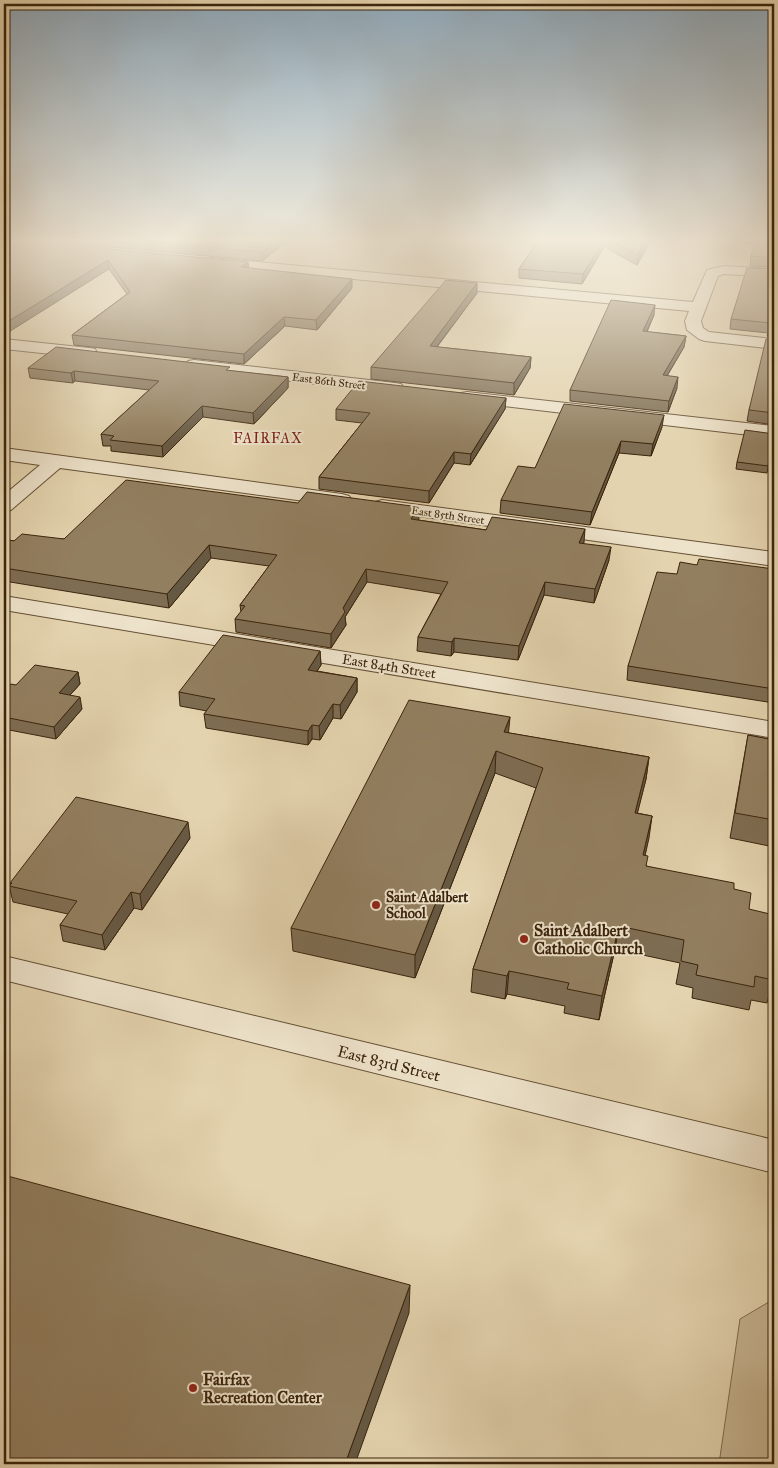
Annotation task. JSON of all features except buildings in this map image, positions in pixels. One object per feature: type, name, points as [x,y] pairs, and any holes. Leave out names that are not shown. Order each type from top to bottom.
[{"type":"street","points":[[693,308],[698,308],[693,321],[695,330],[705,336],[774,344]]},
{"type":"street","points":[[4,344],[102,355]]},
{"type":"street","name":"East 86th Street","points":[[182,364],[409,390]]},
{"type":"street","points":[[448,394],[774,432]]},
{"type":"street","name":"East 85th Street","points":[[4,454],[774,559]]},
{"type":"street","points":[[4,506],[56,462]]},
{"type":"street","name":"East 84th Street","points":[[4,603],[774,730]]},
{"type":"street","name":"East 83rd Street","points":[[4,968],[774,1157]]},
{"type":"shaded area","points":[[774,1299],[774,1464],[719,1464],[740,1319]]},
{"type":"place","name":"Saint Adalbert School","points":[[376,905]]},
{"type":"place","name":"Saint Adalbert Catholic Church","points":[[524,939]]},
{"type":"place","name":"Fairfax Recreation Center","points":[[193,1388]]},
{"type":"district","name":"FAIRFAX","points":[[268,438]]}]
